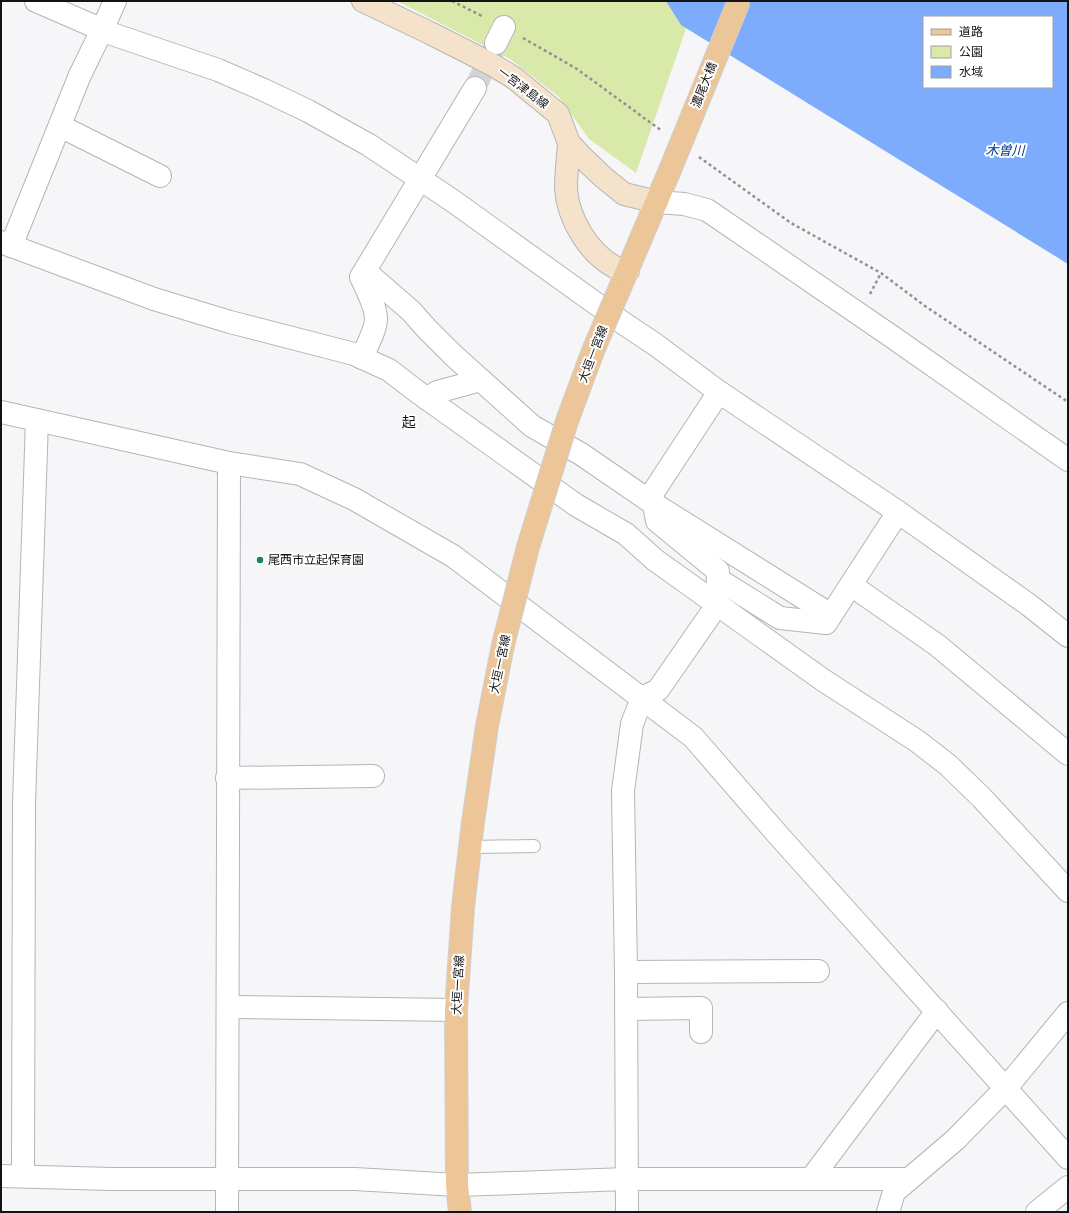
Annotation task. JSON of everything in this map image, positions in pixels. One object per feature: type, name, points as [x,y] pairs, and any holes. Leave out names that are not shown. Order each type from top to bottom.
[{"type":"main road","name":"一宮津島線","points":[[363,1],[493,65],[514,78],[558,114],[569,143],[583,158],[624,194],[657,202]]},
{"type":"main road","name":"濃尾大橋","points":[[670,170],[739,1]]},
{"type":"main road","points":[[569,143],[566,190],[572,217],[592,250],[614,267],[628,272]]},
{"type":"main road","name":"大垣一宮線","points":[[460,1212],[457,1185],[456,1010],[463,907],[473,822],[488,726],[503,646],[528,547],[568,421],[593,351],[628,272],[670,170]]},
{"type":"main road","name":"大垣一宮線","points":[[454,1212],[457,1185]]},
{"type":"street","points":[[36,1],[102,30],[152,49],[218,70],[308,111],[369,145],[421,178],[656,345],[718,392],[898,512],[1029,605],[1068,636]]},
{"type":"street","points":[[114,1],[102,30],[80,75],[60,126],[6,244],[154,300],[230,322],[346,352],[389,370],[427,399],[576,505],[626,534],[655,560],[717,605],[823,680],[916,741],[948,765],[982,798],[1068,891]]},
{"type":"street","points":[[362,358],[373,333],[376,319],[371,299],[361,277],[475,88]]},
{"type":"street","points":[[60,126],[160,176]]},
{"type":"street","points":[[657,202],[684,204],[707,210],[1068,460]]},
{"type":"street","points":[[365,270],[411,311],[426,329],[453,355],[532,426],[581,454],[654,504],[831,615]]},
{"type":"street","points":[[427,399],[437,392],[480,380]]},
{"type":"street","points":[[627,1212],[626,972],[623,791],[632,724],[642,698],[658,690],[717,605],[718,580],[718,571],[657,521],[652,494],[718,392]]},
{"type":"street","points":[[1,412],[229,463],[300,474],[354,499],[453,556],[693,737],[779,836],[1068,1158]]},
{"type":"street","points":[[23,1176],[24,803],[37,420]]},
{"type":"street","points":[[227,1212],[229,463]]},
{"type":"street","points":[[718,580],[780,618],[826,622],[898,512]]},
{"type":"street","points":[[850,585],[938,645],[1068,754]]},
{"type":"street","points":[[227,778],[373,776]]},
{"type":"street","points":[[626,972],[818,971]]},
{"type":"street","points":[[228,1007],[456,1010]]},
{"type":"street","points":[[626,1009],[701,1008],[701,1032]]},
{"type":"street","points":[[811,1180],[937,1011]]},
{"type":"street","points":[[888,1212],[894,1192],[955,1140],[1006,1088],[1068,1013]]},
{"type":"street","points":[[1,1176],[227,1180],[355,1180],[457,1185],[627,1178],[909,1180]]},
{"type":"street","points":[[1036,1212],[1068,1187]]},
{"type":"lane","points":[[470,847],[534,846]]},
{"type":"path","points":[[452,1],[500,35],[577,69],[668,134]]},
{"type":"path","points":[[694,153],[791,223],[881,273],[925,306],[1068,402]]},
{"type":"path","points":[[870,294],[881,273]]},
{"type":"green space","points":[[397,1],[670,1],[688,23],[636,173],[589,139],[559,97],[510,59]]},
{"type":"water","name":"木曽川","points":[[666,1],[1068,1],[1068,264],[681,25]]},
{"type":"tunnel","points":[[475,88],[495,46]]},
{"type":"place","name":"尾西市立起保育園","points":[[260,560]]},
{"type":"district","name":"起","points":[[409,422]]}]
